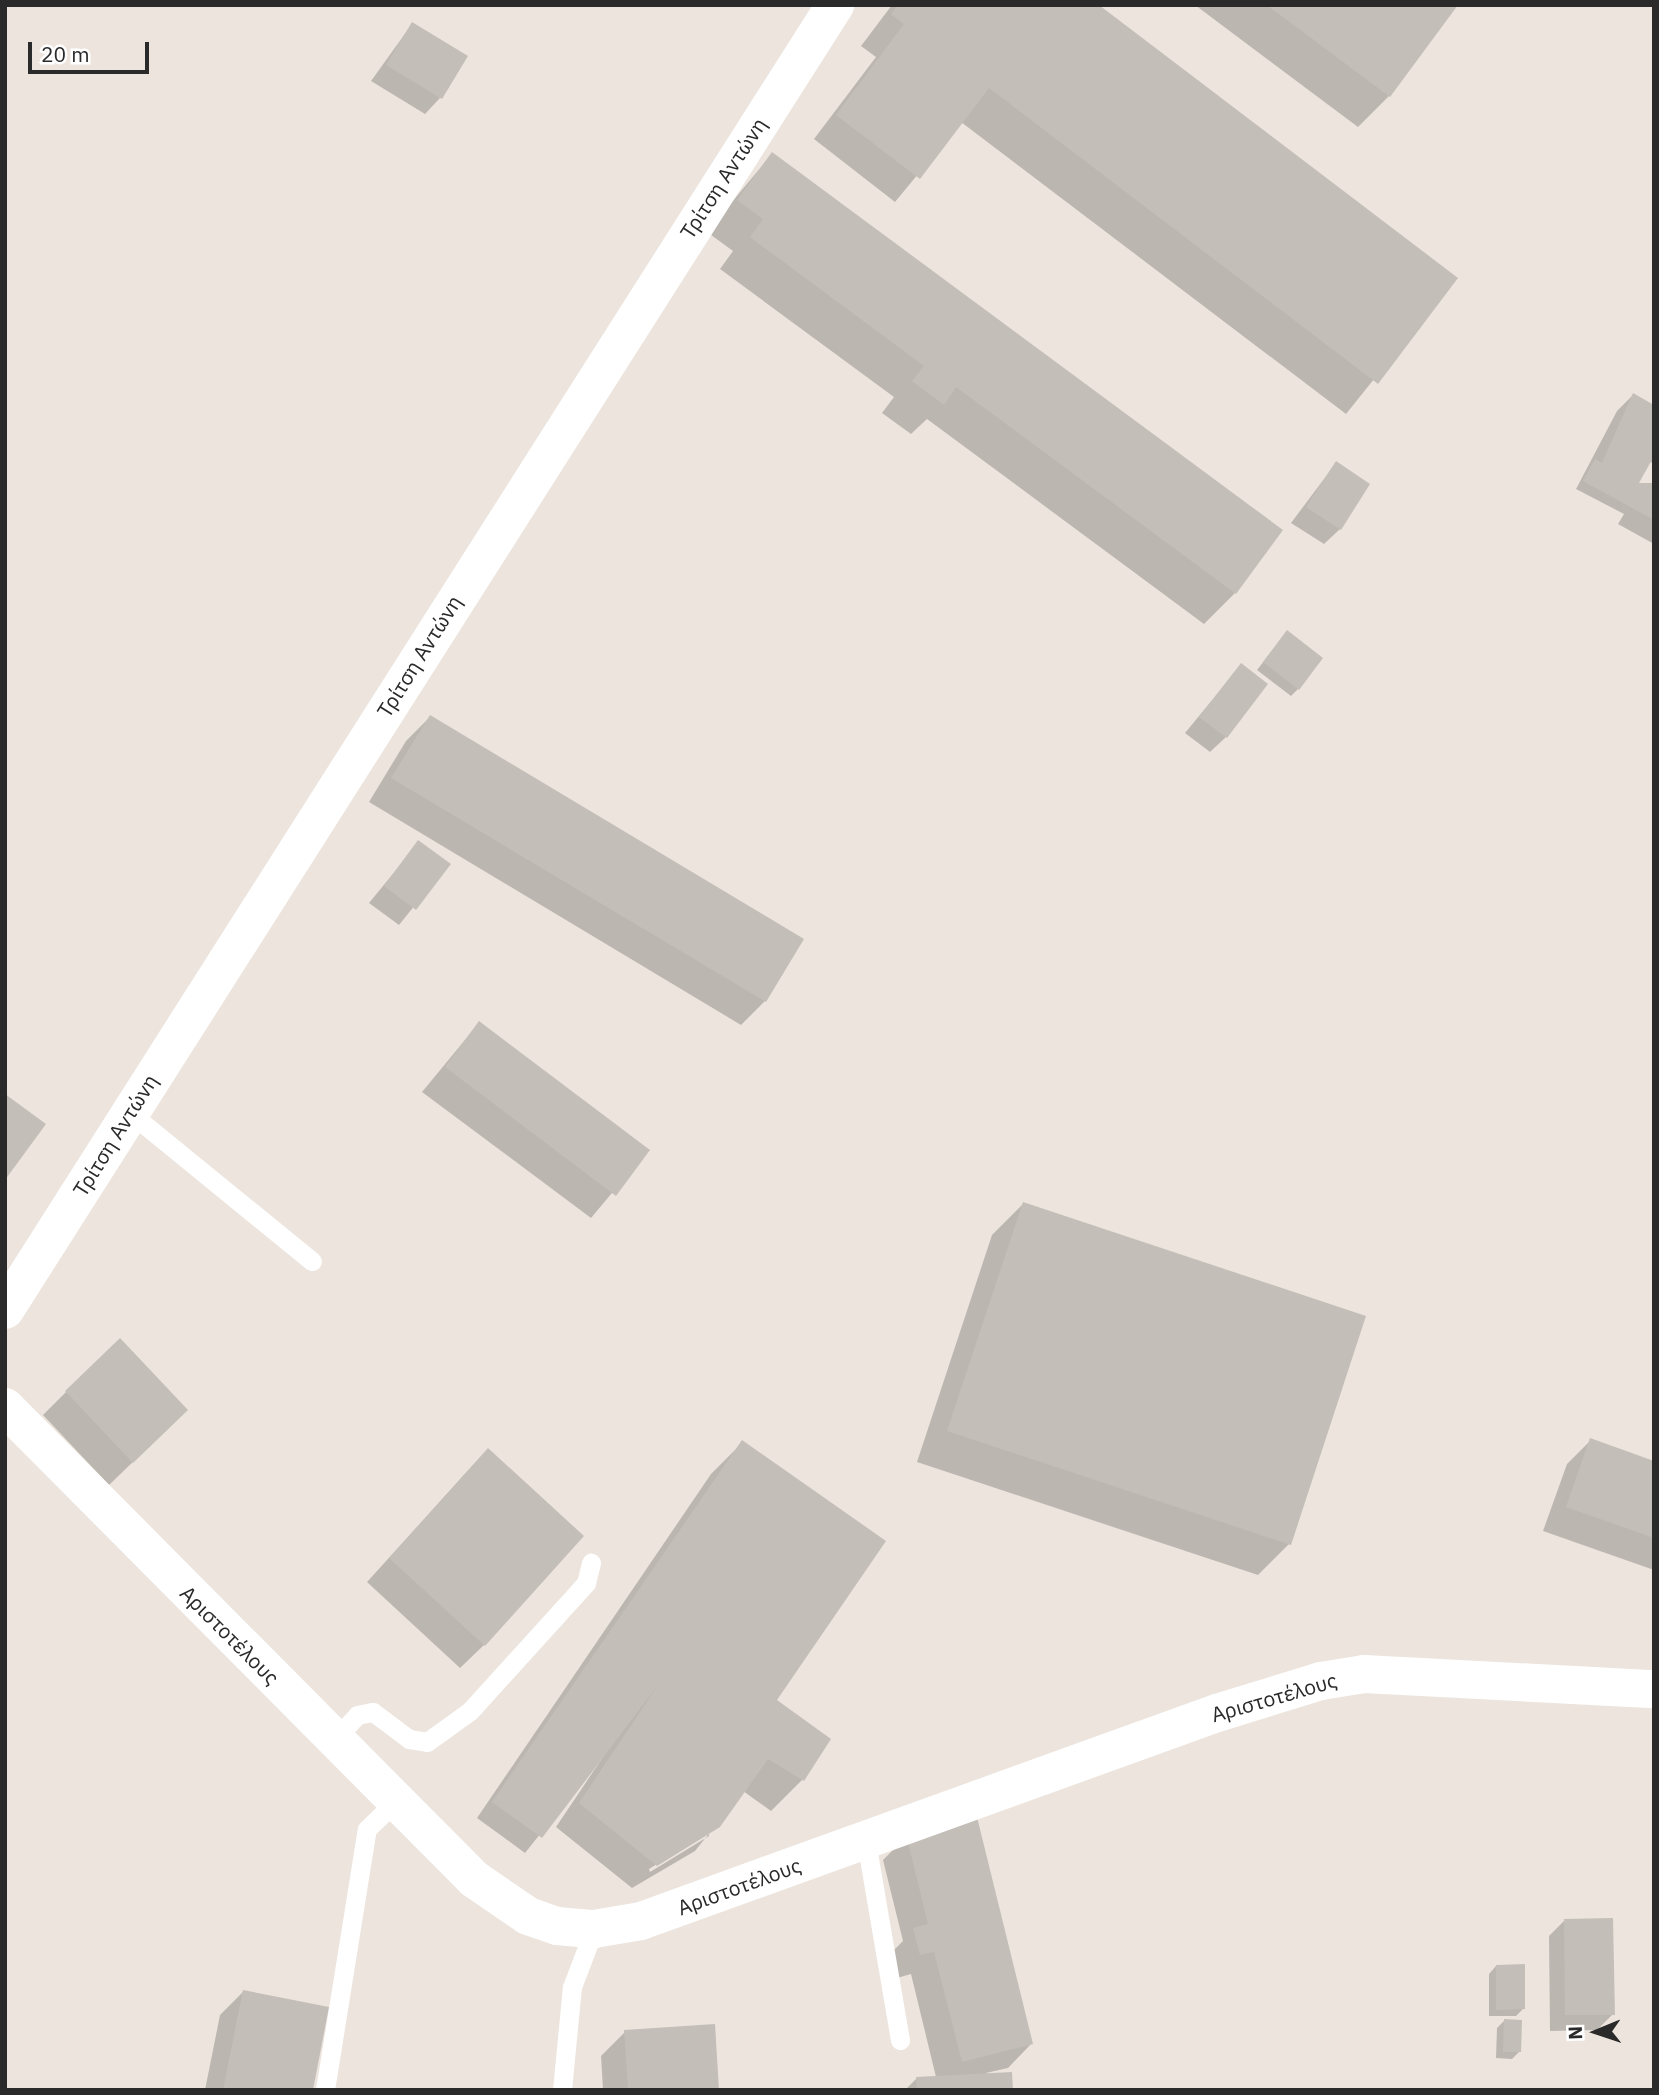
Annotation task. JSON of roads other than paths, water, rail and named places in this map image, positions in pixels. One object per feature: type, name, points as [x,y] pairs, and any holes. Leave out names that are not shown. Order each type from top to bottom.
[{"type":"street","name":"Τρίτση Αντώνη","points":[[5,1310],[835,5]]},
{"type":"street","name":"Αριστοτέλους","points":[[5,1407],[474,1879],[528,1916],[594,1929],[641,1920],[1217,1713],[1321,1681],[1364,1674],[1654,1689]]},
{"type":"lane","points":[[129,1112],[312,1261]]},
{"type":"lane","points":[[334,1740],[357,1716],[373,1712],[409,1739],[427,1742],[470,1712],[586,1583],[591,1563]]},
{"type":"lane","points":[[325,2090],[367,1829],[395,1802]]},
{"type":"lane","points":[[866,1841],[900,2040]]},
{"type":"lane","points":[[562,2090],[572,1987],[594,1929]]}]
